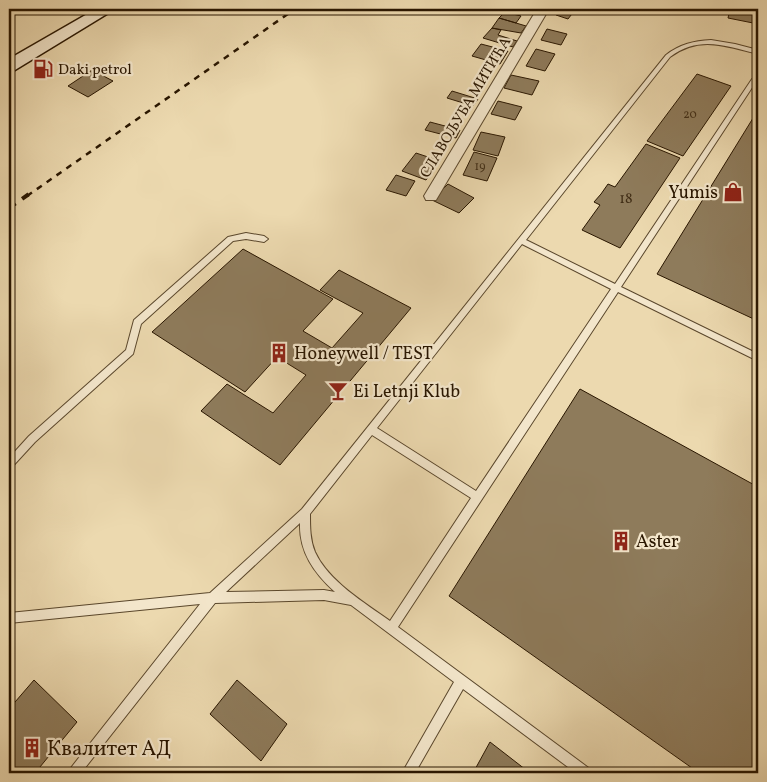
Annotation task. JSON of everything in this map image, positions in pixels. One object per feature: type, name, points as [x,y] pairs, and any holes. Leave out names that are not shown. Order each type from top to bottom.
[{"type":"main road","points":[[9,53],[86,9]]},
{"type":"main road","points":[[9,66],[107,9]]},
{"type":"street","name":"СЛАВОЉУБА МИТИЋА","points":[[431,196],[543,9]]},
{"type":"lane","points":[[74,773],[212,598],[305,512],[673,51],[694,43],[714,42],[758,52]]},
{"type":"lane","points":[[391,628],[754,80]]},
{"type":"lane","points":[[9,464],[32,439],[130,352],[137,322],[231,238],[246,236],[264,239]]},
{"type":"lane","points":[[522,241],[758,358]]},
{"type":"lane","points":[[371,429],[478,497]]},
{"type":"lane","points":[[305,512],[304,533],[307,550],[322,573],[353,600],[586,773]]},
{"type":"lane","points":[[9,618],[212,598],[324,595],[353,600]]},
{"type":"lane","points":[[408,773],[462,680]]},
{"type":"building","points":[[562,9],[575,10],[568,19],[556,15]]},
{"type":"building","points":[[730,9],[754,14],[753,23],[728,18]]},
{"type":"building","points":[[505,12],[521,16],[516,23],[499,18]]},
{"type":"building","points":[[499,18],[526,26],[521,33],[492,28]]},
{"type":"building","points":[[492,28],[501,30],[498,35],[517,41],[513,47],[483,38]]},
{"type":"building","points":[[547,29],[567,34],[561,45],[541,40]]},
{"type":"building","points":[[481,44],[508,51],[500,64],[472,56]]},
{"type":"building","points":[[536,49],[555,54],[545,71],[526,66]]},
{"type":"building","points":[[92,70],[113,81],[88,97],[68,86]]},
{"type":"building","points":[[697,74],[731,86],[683,156],[647,141]]},
{"type":"building","points":[[511,75],[539,81],[532,95],[504,88]]},
{"type":"building","points":[[452,91],[478,99],[473,106],[447,98]]},
{"type":"building","points":[[498,101],[522,107],[515,120],[491,114]]},
{"type":"building","name":"Yumis","points":[[758,110],[758,321],[657,274]]},
{"type":"building","points":[[430,122],[460,130],[456,138],[425,130]]},
{"type":"building","points":[[481,132],[505,137],[498,156],[473,150]]},
{"type":"building","points":[[646,144],[680,158],[620,248],[582,230],[600,205],[594,202],[608,184],[615,187]]},
{"type":"building","points":[[474,152],[497,158],[487,181],[463,175]]},
{"type":"building","points":[[416,153],[440,161],[426,180],[402,171]]},
{"type":"building","points":[[396,175],[415,181],[406,196],[386,190]]},
{"type":"building","points":[[448,184],[474,198],[459,213],[432,200]]},
{"type":"building","name":"Honeywell / TEST","points":[[243,249],[333,299],[303,331],[332,348],[363,313],[320,290],[339,270],[411,308],[280,465],[201,411],[227,384],[273,413],[306,375],[277,357],[245,392],[152,332]]},
{"type":"building","name":"Aster","points":[[580,389],[758,487],[758,773],[699,773],[449,596]]},
{"type":"building","name":"Квалитет АД","points":[[34,680],[77,722],[35,773],[9,773],[9,709]]},
{"type":"building","points":[[237,680],[287,724],[261,761],[210,714]]},
{"type":"building","points":[[490,742],[530,773],[473,773]]},
{"type":"railway","points":[[27,196],[295,9]]},
{"type":"railway","points":[[9,208],[29,194]]},
{"type":"place","name":"Daki petrol","points":[[43,69]]},
{"type":"place","name":"Yumis","points":[[733,192]]},
{"type":"place","name":"Honeywell / TEST","points":[[279,353]]},
{"type":"place","name":"Ei Letnji Klub","points":[[338,391]]},
{"type":"place","name":"Aster","points":[[621,541]]},
{"type":"place","name":"Квалитет АД","points":[[32,748]]}]
